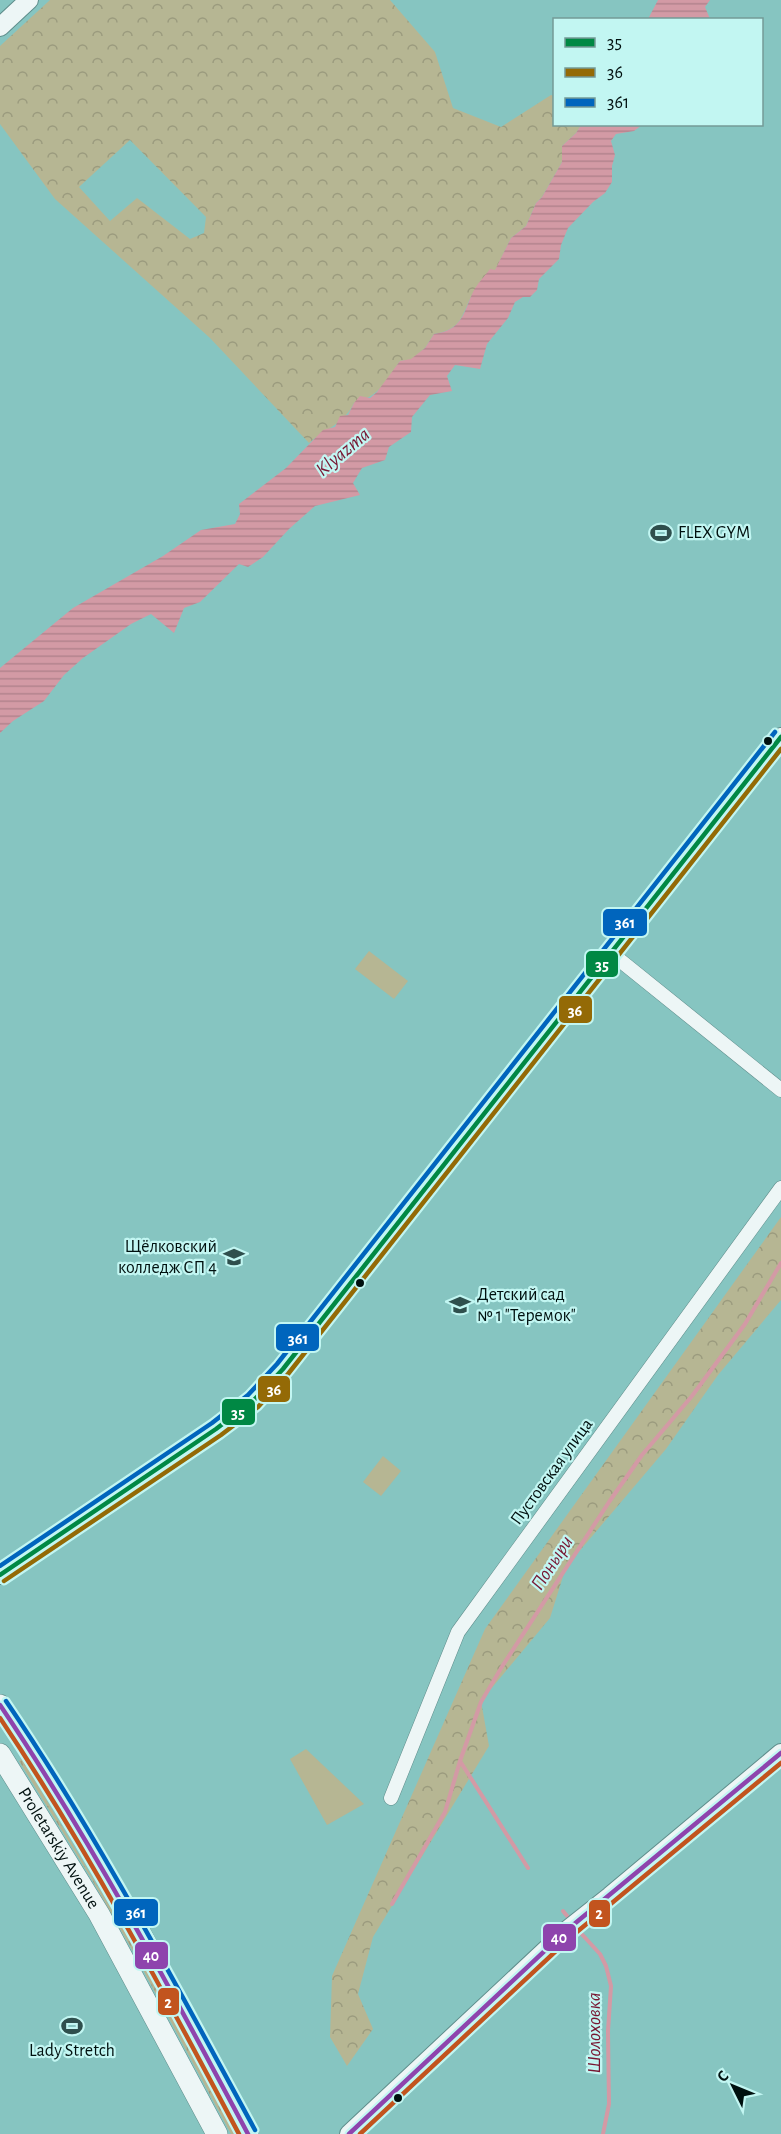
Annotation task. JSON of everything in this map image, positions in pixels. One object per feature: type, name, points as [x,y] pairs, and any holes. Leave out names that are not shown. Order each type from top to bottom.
[{"type":"main road","name":"Proletarskiy Avenue","points":[[0,1706],[33,1754],[138,1929],[248,2134]]},
{"type":"main road","points":[[5,1762],[10,1760],[15,1752],[24,1750],[33,1754]]},
{"type":"main road","name":"Proletarskiy Avenue","points":[[5,1762],[99,1914],[217,2134]]},
{"type":"street","points":[[0,27],[29,0]]},
{"type":"street","points":[[0,1575],[207,1436],[253,1401],[284,1369],[781,737]]},
{"type":"street","points":[[611,953],[781,1090]]},
{"type":"street","name":"Пустовская улица","points":[[391,1798],[458,1632],[781,1188]]},
{"type":"street","points":[[349,2134],[574,1924],[781,1754]]},
{"type":"green space","points":[[50,0],[390,0],[435,52],[453,108],[501,127],[551,95],[553,96],[553,126],[580,126],[562,146],[562,162],[542,197],[536,203],[526,226],[511,238],[495,271],[490,270],[480,282],[457,324],[444,332],[434,334],[425,348],[411,360],[400,361],[376,392],[354,403],[340,421],[309,443],[210,338],[55,199],[0,124],[0,46]],"holes":[[[130,140],[206,217],[204,233],[190,239],[137,198],[110,221],[79,187]]]},
{"type":"green space","points":[[369,951],[408,981],[394,999],[355,969]]},
{"type":"green space","points":[[781,1217],[781,1300],[718,1375],[666,1449],[566,1567],[550,1618],[481,1701],[489,1746],[373,1937],[358,1994],[373,2029],[347,2066],[330,2037],[332,1976],[485,1629]]},
{"type":"green space","points":[[383,1456],[401,1471],[381,1496],[363,1482]]},
{"type":"green space","points":[[306,1749],[364,1804],[327,1825],[290,1759]]},
{"type":"green space","points":[[22,1759],[137,1952],[235,2134],[231,2134],[91,1878],[19,1761]]},
{"type":"water","points":[[658,0],[710,0],[705,7],[710,18],[649,18]]},
{"type":"water","name":"Klyazma","points":[[580,126],[641,126],[634,131],[616,134],[611,141],[615,155],[612,182],[605,193],[568,228],[561,245],[559,259],[539,279],[537,290],[530,297],[523,297],[515,302],[508,318],[487,344],[480,369],[455,365],[447,376],[452,391],[430,395],[412,417],[411,432],[389,447],[385,460],[362,468],[353,483],[360,495],[315,506],[263,557],[248,567],[239,564],[200,602],[184,608],[174,633],[151,614],[131,624],[83,658],[64,675],[44,701],[13,721],[0,733],[0,668],[73,608],[163,556],[201,530],[235,524],[240,514],[239,504],[286,468],[323,430],[335,427],[340,416],[348,415],[360,396],[370,398],[377,392],[400,361],[411,359],[425,348],[434,334],[456,325],[464,314],[476,286],[490,269],[495,270],[511,238],[526,226],[536,203],[542,197],[562,162],[562,146]]},
{"type":"waterway","name":"Поныри","points":[[392,1904],[445,1812],[481,1702],[503,1665],[609,1502],[642,1455],[692,1396],[745,1324],[781,1263]]},
{"type":"waterway","name":"Шолоховка","points":[[460,1761],[528,1868]]},
{"type":"waterway","name":"Шолоховка","points":[[563,1911],[572,1922]]},
{"type":"waterway","name":"Шолоховка","points":[[578,1930],[600,1954],[611,1986],[608,2031],[609,2104],[603,2134]]},
{"type":"transit line","name":"361","points":[[0,1566],[212,1423],[248,1395],[277,1364],[775,732]]},
{"type":"transit line","name":"35","points":[[0,1575],[216,1429],[253,1401],[283,1369],[781,737]]},
{"type":"transit line","name":"36","points":[[4,1581],[221,1435],[258,1407],[288,1374],[781,749]]},
{"type":"transit line","name":"361","points":[[6,1701],[105,1859],[255,2130]]},
{"type":"transit line","name":"40","points":[[0,1705],[98,1862],[160,1970],[248,2134]]},
{"type":"transit line","name":"2","points":[[0,1718],[95,1871],[154,1975],[239,2134]]},
{"type":"transit line","name":"40","points":[[349,2134],[567,1930],[781,1753]]},
{"type":"transit line","name":"2","points":[[360,2134],[572,1936],[781,1763]]},
{"type":"place","name":"FLEX GYM","points":[[661,533]]},
{"type":"place","name":"Щёлковский колледж СП 4","points":[[234,1257]]},
{"type":"place","name":"Детский сад № 1 \"Теремок\"","points":[[460,1305]]},
{"type":"place","name":"Lady Stretch","points":[[72,2026]]}]
